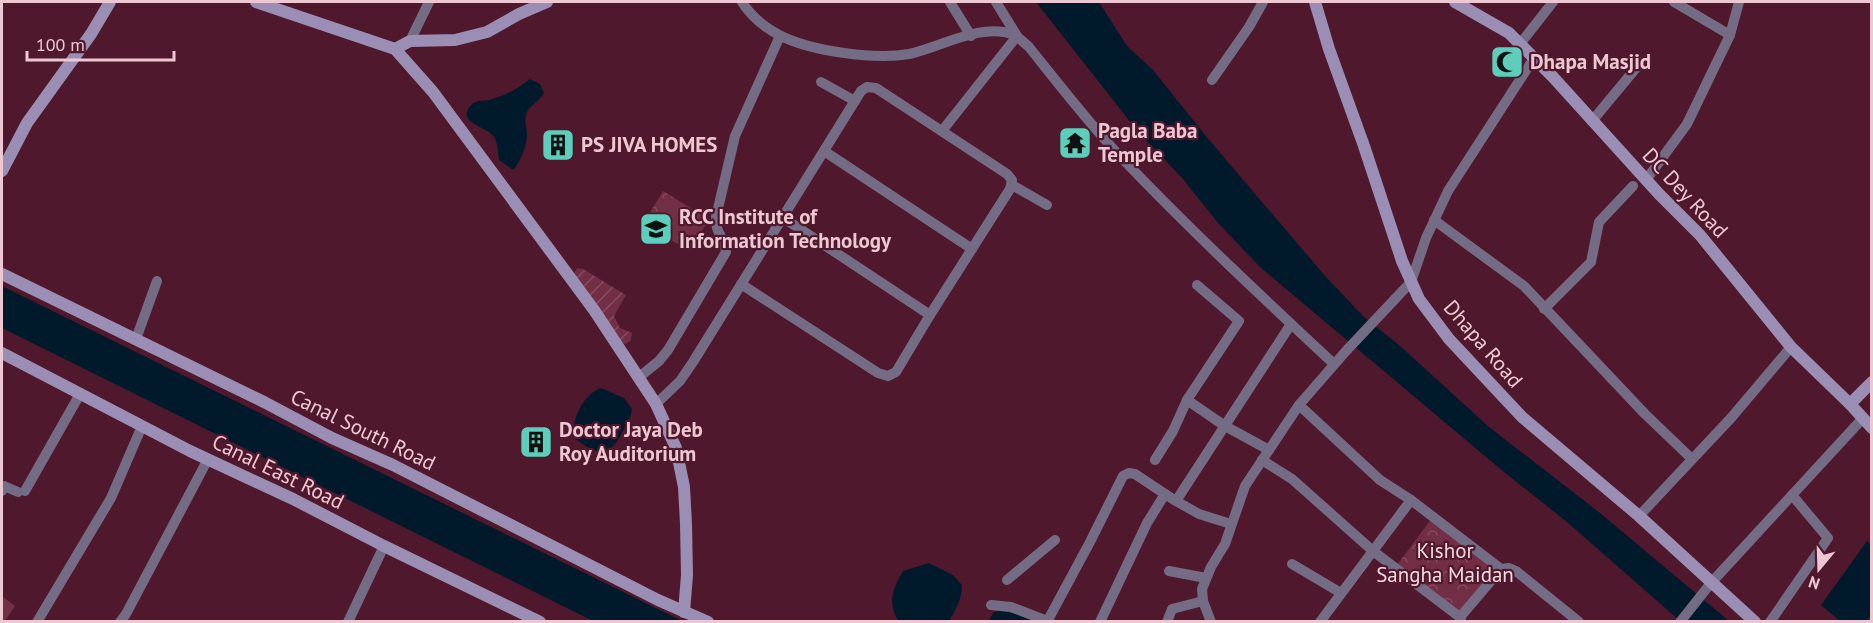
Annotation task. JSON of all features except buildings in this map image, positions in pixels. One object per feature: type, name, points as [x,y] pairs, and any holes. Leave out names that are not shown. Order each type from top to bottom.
[{"type":"street","points":[[2,171],[27,123],[92,34],[110,2]]},
{"type":"street","points":[[256,2],[394,49],[433,92],[594,310],[656,404],[676,448],[684,487],[686,617]]},
{"type":"street","points":[[410,41],[429,2]]},
{"type":"street","points":[[394,49],[410,41],[455,40],[488,32],[519,14],[547,2]]},
{"type":"street","points":[[742,2],[760,23],[780,36],[829,51],[886,55],[907,54],[986,31],[1017,36]]},
{"type":"street","points":[[951,2],[971,36]]},
{"type":"street","points":[[996,2],[1017,36],[1029,47],[1115,150],[1223,261],[1334,364]]},
{"type":"street","points":[[1212,80],[1249,27],[1263,2]]},
{"type":"street","name":"Dhapa Road","points":[[1315,2],[1402,261],[1419,299],[1449,339],[1522,417],[1639,516],[1755,621]]},
{"type":"street","points":[[1520,44],[1553,2]]},
{"type":"street","points":[[1674,2],[1731,35]]},
{"type":"street","points":[[1646,180],[1687,124],[1731,35],[1738,2]]},
{"type":"street","name":"DC Dey Road","points":[[1460,3],[1509,33],[1534,58],[1700,235],[1791,347],[1872,428]]},
{"type":"street","points":[[638,378],[668,350],[726,252],[724,239],[716,227],[716,217],[731,151],[743,116],[780,36]]},
{"type":"street","points":[[942,131],[1017,36]]},
{"type":"street","points":[[1212,621],[1203,601],[1202,589],[1225,544],[1245,486],[1299,405],[1411,282],[1426,238],[1448,191],[1534,58]]},
{"type":"street","points":[[1592,121],[1641,62]]},
{"type":"street","points":[[821,82],[855,101]]},
{"type":"street","points":[[656,404],[680,381],[693,362],[782,217],[861,91],[867,87],[876,88],[1007,174],[1012,180],[1012,185],[896,372],[888,376],[878,373],[741,284]]},
{"type":"street","points":[[824,151],[972,249]]},
{"type":"street","points":[[1012,185],[1047,205]]},
{"type":"street","points":[[1544,309],[1591,262],[1599,222],[1633,186]]},
{"type":"street","points":[[782,217],[930,315]]},
{"type":"street","points":[[1434,220],[1524,286],[1692,459]]},
{"type":"street","name":"Canal South Road","points":[[2,274],[332,438],[393,465],[658,600],[686,617],[708,621]]},
{"type":"street","points":[[136,339],[157,281]]},
{"type":"street","points":[[1155,460],[1173,431],[1187,400],[1239,321],[1197,285]]},
{"type":"street","points":[[1176,501],[1291,324]]},
{"type":"street","points":[[1639,516],[1731,418],[1791,347]]},
{"type":"street","name":"Canal East Road","points":[[2,353],[208,459],[540,621]]},
{"type":"street","points":[[1850,404],[1872,382]]},
{"type":"street","points":[[2,491],[4,486],[22,492],[80,394]]},
{"type":"street","points":[[1187,400],[1225,426],[1269,450]]},
{"type":"street","points":[[1299,405],[1380,480],[1412,500],[1502,569],[1513,569],[1579,621]]},
{"type":"street","points":[[1680,621],[1711,583],[1863,418]]},
{"type":"street","points":[[37,621],[111,498],[142,426]]},
{"type":"street","points":[[124,620],[208,459]]},
{"type":"street","points":[[1262,460],[1292,479],[1373,551],[1460,620],[1502,569]]},
{"type":"street","points":[[991,605],[1011,606],[1049,621],[1123,476],[1129,473],[1135,474],[1199,514],[1231,524]]},
{"type":"street","points":[[1100,621],[1147,523],[1165,494]]},
{"type":"street","points":[[1770,621],[1828,538],[1792,495]]},
{"type":"street","points":[[1320,621],[1412,500]]},
{"type":"street","points":[[1007,580],[1055,540]]},
{"type":"street","points":[[348,621],[384,546]]},
{"type":"street","points":[[1292,564],[1341,593]]},
{"type":"street","points":[[1169,571],[1206,578]]},
{"type":"street","points":[[1167,621],[1172,609],[1203,601]]},
{"type":"green space","points":[[663,191],[709,219],[690,251],[643,224]]},
{"type":"green space","points":[[577,268],[583,269],[626,295],[614,316],[620,328],[632,333],[631,340],[626,344],[620,343],[574,274]]},
{"type":"green space","name":"Kishor Sangha Maidan","points":[[1432,518],[1500,568],[1460,615],[1397,565]]},
{"type":"green space","points":[[2,596],[15,606],[5,621],[2,621]]},
{"type":"water","points":[[1036,2],[1099,2],[1127,46],[1153,70],[1326,277],[1364,317],[1399,345],[1489,427],[1600,513],[1729,621],[1680,621],[1567,522],[1260,267],[1218,223],[1183,179],[1139,133]]},
{"type":"water","points":[[530,79],[540,84],[544,93],[527,112],[526,143],[521,159],[513,170],[499,160],[494,137],[471,122],[467,114],[475,102],[505,94]]},
{"type":"water","points":[[2,286],[682,621],[593,621],[2,328]]},
{"type":"water","points":[[601,388],[624,398],[632,409],[618,440],[608,450],[602,452],[574,438],[574,423],[580,408],[589,396]]},
{"type":"water","points":[[1867,541],[1871,545],[1871,616],[1866,621],[1840,621],[1821,605]]},
{"type":"water","points":[[929,563],[953,575],[962,585],[960,600],[954,612],[949,621],[898,621],[892,601],[899,578],[903,571]]},
{"type":"water","points":[[994,612],[1019,614],[1033,621],[988,622]]},
{"type":"place","name":"Dhapa Masjid","points":[[1507,62]]},
{"type":"place","name":"Pagla Baba Temple","points":[[1075,143]]},
{"type":"place","name":"PS JIVA HOMES","points":[[558,145]]},
{"type":"place","name":"RCC Institute of Information Technology","points":[[656,229]]},
{"type":"place","name":"Doctor Jaya Deb Roy Auditorium","points":[[536,442]]}]
